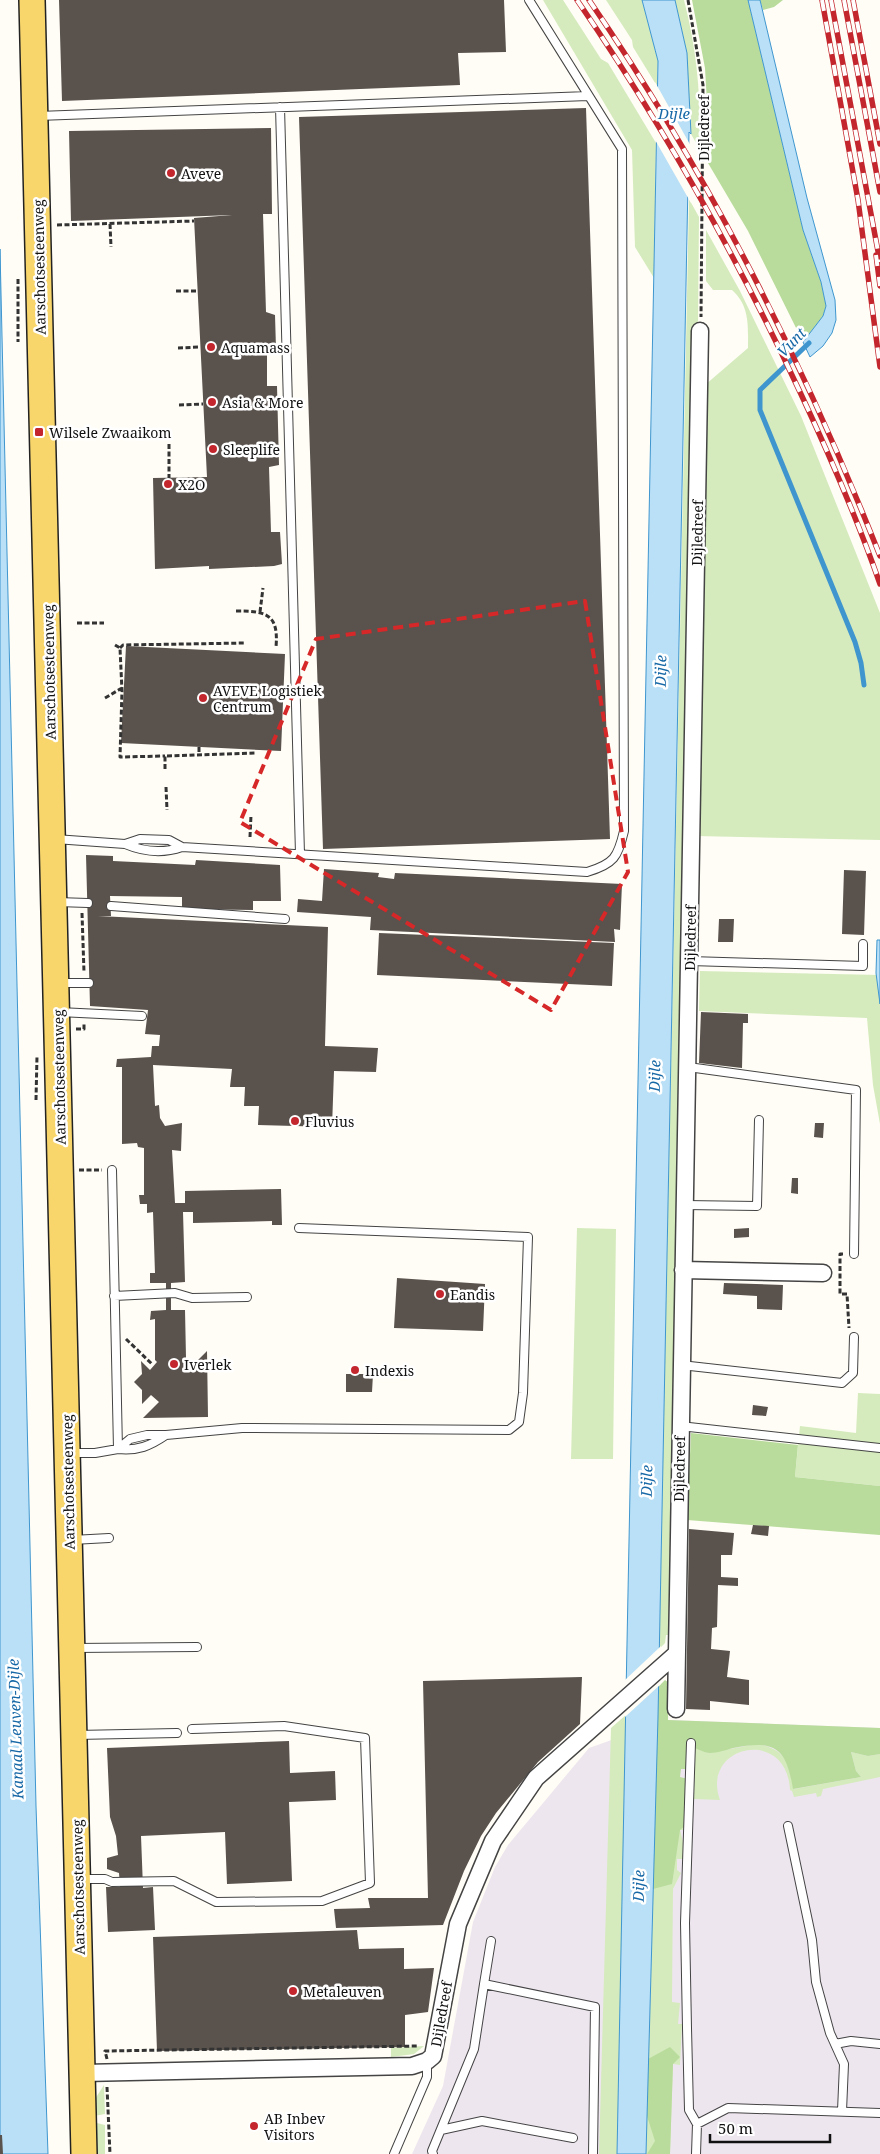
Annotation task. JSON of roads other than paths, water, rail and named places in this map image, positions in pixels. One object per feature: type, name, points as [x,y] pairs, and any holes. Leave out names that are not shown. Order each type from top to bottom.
[{"type":"main road","name":"Aarschotsesteenweg","points":[[32,0],[84,2154]]},
{"type":"street","name":"Dijledreef","points":[[676,1709],[700,331]]},
{"type":"street","points":[[683,1270],[823,1273]]},
{"type":"street","name":"Dijledreef","points":[[83,2073],[412,2066],[426,2053],[433,2056],[458,1924],[493,1841],[536,1778],[616,1707],[676,1661]]},
{"type":"lane","points":[[53,839],[125,844],[139,850],[149,851],[168,852],[182,847],[587,872],[606,867],[619,852],[624,831],[622,149],[529,0]]},
{"type":"lane","points":[[36,116],[588,96]]},
{"type":"lane","points":[[280,107],[300,854]]},
{"type":"lane","points":[[125,844],[140,839],[168,840],[182,847]]},
{"type":"lane","points":[[55,902],[88,903]]},
{"type":"lane","points":[[111,906],[285,919]]},
{"type":"lane","points":[[690,961],[863,966],[863,944]]},
{"type":"lane","points":[[57,983],[90,983]]},
{"type":"lane","points":[[57,1012],[142,1016]]},
{"type":"lane","points":[[688,1067],[856,1090],[854,1254]]},
{"type":"lane","points":[[685,1205],[757,1206],[759,1120]]},
{"type":"lane","points":[[112,1170],[118,1449]]},
{"type":"lane","points":[[118,1449],[130,1439],[147,1435],[242,1428],[510,1430],[519,1422],[522,1393],[528,1238],[299,1228]]},
{"type":"lane","points":[[114,1296],[175,1293],[192,1298],[246,1297]]},
{"type":"lane","points":[[681,1365],[842,1383],[853,1373],[854,1337]]},
{"type":"lane","points":[[680,1426],[880,1448]]},
{"type":"lane","points":[[68,1453],[95,1453],[118,1449],[132,1451],[150,1446],[166,1435]]},
{"type":"lane","points":[[70,1540],[109,1538]]},
{"type":"lane","points":[[72,1648],[197,1647]]},
{"type":"lane","points":[[78,1879],[105,1879],[112,1882],[174,1881],[216,1902],[322,1901],[370,1883],[365,1738],[284,1726],[192,1729]]},
{"type":"lane","points":[[74,1734],[177,1733]]},
{"type":"lane","points":[[691,1743],[685,1923],[689,2110],[697,2124],[696,2154]]},
{"type":"lane","points":[[788,1826],[812,1940],[816,1982],[835,2044],[844,2064],[842,2112]]},
{"type":"lane","points":[[433,2154],[432,2151],[474,2049],[490,1941]]},
{"type":"lane","points":[[484,1984],[595,2006],[593,2154]]},
{"type":"lane","points":[[835,2044],[851,2041],[880,2044]]},
{"type":"lane","points":[[394,2154],[427,2078],[426,2053]]},
{"type":"lane","points":[[697,2124],[728,2108],[880,2113]]},
{"type":"lane","points":[[441,2130],[482,2121],[573,2138]]},
{"type":"water","name":"Dijle","points":[[642,0],[675,0],[687,53],[691,134],[689,132],[658,1717],[646,2154],[617,2154],[658,61]]},
{"type":"water","points":[[748,0],[760,0],[807,198],[835,300],[836,320],[832,333],[823,346],[810,357],[803,342],[823,316],[826,306],[821,282],[803,230]]},
{"type":"water","name":"Kanaal Leuven-Dijle","points":[[0,249],[36,1806],[48,2154],[0,2154]]},
{"type":"water","points":[[877,940],[880,940],[880,1004],[876,973]]},
{"type":"waterway","name":"Vunt","points":[[809,343],[760,390],[760,410],[855,642],[861,663],[864,685]]},
{"type":"railway","points":[[577,0],[668,142],[750,290],[822,439],[880,584]]},
{"type":"railway","points":[[589,0],[674,132],[750,270],[819,411],[880,556]]},
{"type":"railway","points":[[822,0],[858,200],[880,367]]},
{"type":"railway","points":[[831,0],[880,262]]},
{"type":"railway","points":[[844,0],[880,192]]},
{"type":"railway","points":[[853,0],[880,144]]},
{"type":"railway","points":[[876,255],[880,286]]},
{"type":"place","name":"Aveve","points":[[171,173]]},
{"type":"place","name":"Aquamass","points":[[211,347]]},
{"type":"place","name":"Asia & More","points":[[212,402]]},
{"type":"place","name":"Wilsele Zwaaikom","points":[[39,432]]},
{"type":"place","name":"Sleeplife","points":[[213,449]]},
{"type":"place","name":"X2O","points":[[168,484]]},
{"type":"place","name":"AVEVE Logistiek Centrum","points":[[203,698]]},
{"type":"place","name":"Fluvius","points":[[295,1121]]},
{"type":"place","name":"Eandis","points":[[440,1294]]},
{"type":"place","name":"Iverlek","points":[[174,1364]]},
{"type":"place","name":"Indexis","points":[[355,1370]]},
{"type":"place","name":"Metaleuven","points":[[293,1991]]},
{"type":"place","name":"AB Inbev Visitors","points":[[254,2126]]}]
